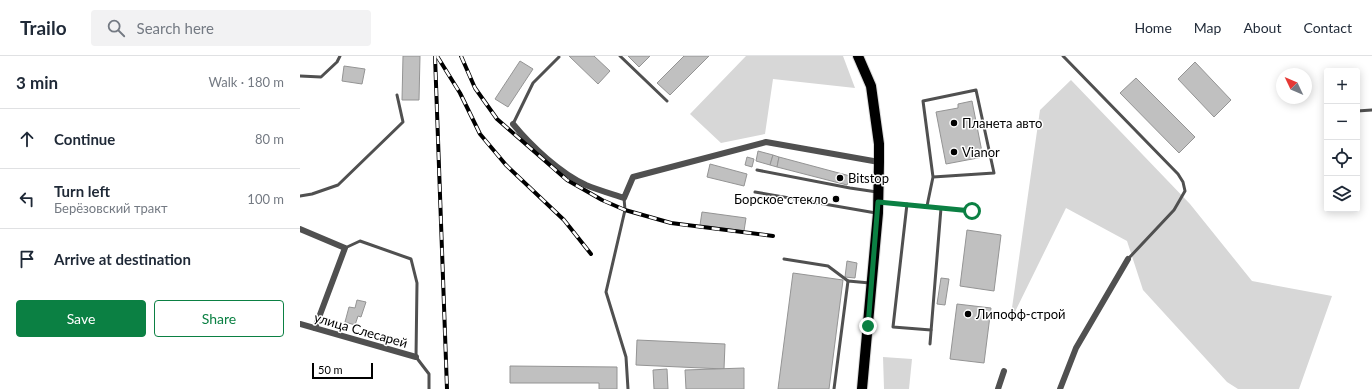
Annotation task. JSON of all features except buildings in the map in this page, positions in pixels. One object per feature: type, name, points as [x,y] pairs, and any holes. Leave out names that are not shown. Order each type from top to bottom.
[{"type":"main road","points":[[858,56],[870,86],[879,144],[880,162],[878,213],[862,389]]},
{"type":"street","points":[[513,124],[525,138],[556,166],[586,185],[624,198],[633,177],[766,142],[880,162]]},
{"type":"street","points":[[300,229],[345,248],[315,328]]},
{"type":"street","points":[[1060,389],[1076,348],[1128,259]]},
{"type":"street","name":"улица Слесарей","points":[[300,324],[416,357]]},
{"type":"street","points":[[998,389],[1004,371]]},
{"type":"lane","points":[[300,76],[321,76],[337,62],[340,56]]},
{"type":"lane","points":[[620,56],[667,101]]},
{"type":"lane","points":[[1063,56],[1178,174],[1183,182],[1185,191],[1174,210],[1128,259]]},
{"type":"lane","points":[[513,124],[533,83],[559,57]]},
{"type":"lane","points":[[927,206],[933,177],[923,101],[976,90],[994,173],[933,177]]},
{"type":"lane","points":[[300,196],[312,194],[338,185],[403,122],[397,94]]},
{"type":"lane","points":[[1360,111],[1372,110]]},
{"type":"lane","points":[[757,170],[850,188],[907,204],[972,211]]},
{"type":"lane","points":[[755,192],[878,213]]},
{"type":"lane","points":[[624,198],[625,210],[606,292],[626,357],[628,389]]},
{"type":"lane","points":[[907,204],[893,327],[931,330]]},
{"type":"lane","points":[[930,344],[941,208]]},
{"type":"lane","points":[[345,248],[360,240],[411,259],[417,283],[416,357],[429,374],[429,389]]},
{"type":"lane","points":[[784,259],[828,266],[848,281],[872,283]]},
{"type":"lane","points":[[834,389],[848,281]]},
{"type":"shaded area","points":[[746,56],[843,56],[855,88],[773,79],[765,134],[721,143],[690,114]]},
{"type":"shaded area","points":[[1071,80],[1190,204],[1252,281],[1332,296],[1299,389],[1238,389],[1227,382],[1143,290],[1127,241],[1066,208],[1010,322],[1040,110]]},
{"type":"shaded area","points":[[883,357],[912,359],[909,389],[884,389]]},
{"type":"railway","points":[[435,56],[447,389]]},
{"type":"railway","points":[[437,56],[460,93],[480,134],[506,165],[564,220],[591,254]]},
{"type":"railway","points":[[461,56],[475,88],[497,119],[567,180],[602,200],[625,210],[671,223],[773,236]]},
{"type":"place","name":"Планета авто","points":[[954,123]]},
{"type":"place","name":"Vianor","points":[[954,152]]},
{"type":"place","name":"Bitstop","points":[[840,178]]},
{"type":"place","name":"Борское стекло","points":[[836,199]]},
{"type":"place","name":"Липофф-строй","points":[[968,314]]},
{"type":"route","points":[[868,326],[878,202],[972,211]]}]
